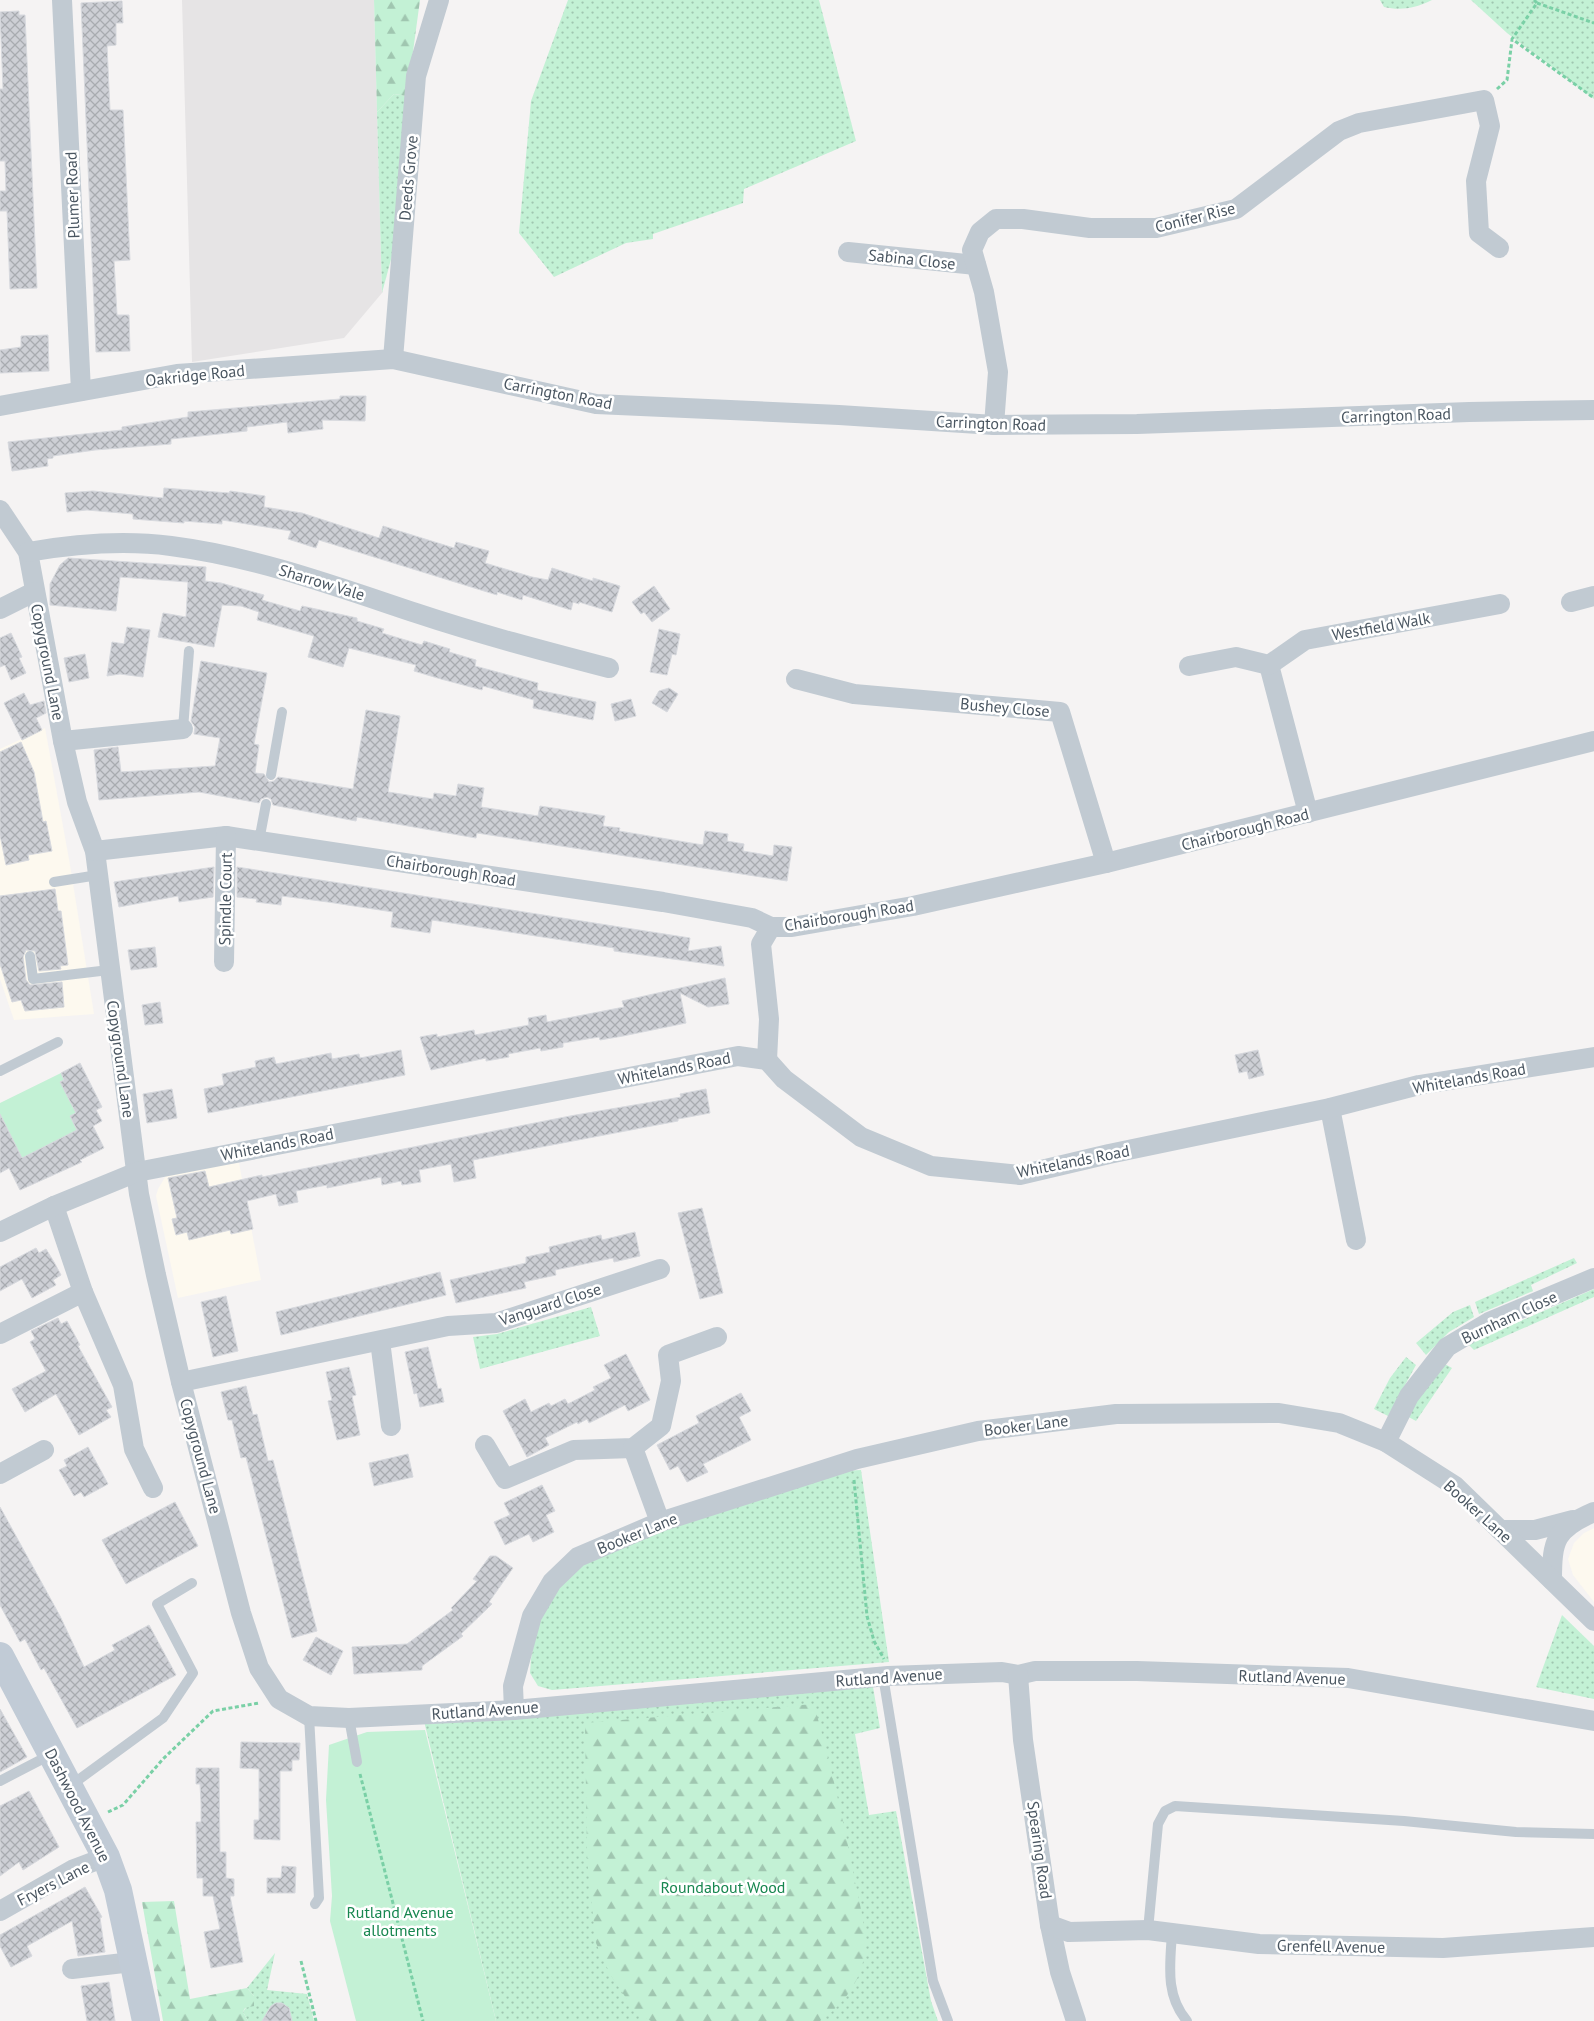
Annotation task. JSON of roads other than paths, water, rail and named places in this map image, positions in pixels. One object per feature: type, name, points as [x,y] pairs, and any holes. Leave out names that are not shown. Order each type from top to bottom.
[{"type":"street","name":"Plumer Road","points":[[62,0],[81,391]]},
{"type":"street","name":"Deeds Grove","points":[[393,359],[416,76],[439,0]]},
{"type":"street","name":"Conifer Rise","points":[[994,425],[998,372],[984,292],[972,250],[980,232],[996,219],[1022,219],[1090,228],[1156,228],[1236,209],[1339,131],[1359,123],[1484,100],[1490,126],[1476,181],[1480,233],[1499,248]]},
{"type":"street","name":"Sabina Close","points":[[848,252],[976,265]]},
{"type":"street","name":"Oakridge Road","points":[[0,406],[177,374],[393,359]]},
{"type":"street","name":"Carrington Road","points":[[393,359],[596,404],[839,415],[994,425],[1136,424],[1469,412],[1594,410]]},
{"type":"street","name":"Copyground Lane","points":[[0,510],[28,552],[63,741],[77,802],[95,851],[109,970],[141,1203],[181,1382],[241,1613]]},
{"type":"street","name":"Sharrow Vale","points":[[28,552],[98,544],[170,546],[241,559],[345,588],[512,642],[609,668]]},
{"type":"street","points":[[0,609],[34,592]]},
{"type":"street","points":[[1572,602],[1594,596]]},
{"type":"street","name":"Westfield Walk","points":[[1269,665],[1305,640],[1500,604]]},
{"type":"street","points":[[1190,666],[1236,657],[1269,665],[1308,814]]},
{"type":"street","name":"Bushey Close","points":[[796,679],[854,694],[1060,712],[1106,863]]},
{"type":"street","points":[[63,741],[184,729]]},
{"type":"street","name":"Chairborough Road","points":[[95,851],[226,836],[664,902],[752,918],[771,926],[792,927],[913,906],[1106,863],[1594,741]]},
{"type":"street","name":"Spindle Court","points":[[224,962],[226,836]]},
{"type":"street","points":[[767,1060],[769,1019],[761,944],[771,926]]},
{"type":"street","name":"Whitelands Road","points":[[1,1228],[137,1172],[738,1056],[767,1060],[784,1079],[860,1137],[931,1166],[1020,1175],[1109,1154],[1330,1108],[1419,1085],[1594,1057]]},
{"type":"street","points":[[1330,1108],[1356,1240]]},
{"type":"street","points":[[54,1206],[83,1292],[123,1385],[134,1449],[153,1488]]},
{"type":"street","name":"Vanguard Close","points":[[181,1382],[448,1326],[496,1323],[660,1269]]},
{"type":"street","name":"Burnham Close","points":[[1386,1442],[1409,1396],[1447,1347],[1489,1322],[1594,1278]]},
{"type":"street","points":[[0,1334],[83,1292]]},
{"type":"street","points":[[485,1445],[505,1479],[574,1450],[633,1448],[661,1426],[671,1381],[668,1355],[717,1337]]},
{"type":"street","points":[[380,1341],[390,1426]]},
{"type":"street","name":"Booker Lane","points":[[514,1710],[513,1686],[532,1616],[552,1582],[578,1557],[660,1522],[857,1459],[978,1430],[1116,1414],[1279,1413],[1339,1423],[1386,1442],[1455,1486],[1594,1621]]},
{"type":"street","points":[[633,1448],[660,1522]]},
{"type":"street","points":[[0,1474],[44,1450]]},
{"type":"street","points":[[1500,1530],[1534,1530],[1586,1516]]},
{"type":"street","points":[[1552,1580],[1552,1552],[1559,1534],[1586,1516]]},
{"type":"street","name":"Rutland Avenue","points":[[241,1613],[259,1668],[279,1699],[309,1716],[349,1718],[514,1710],[886,1676],[1002,1672],[1018,1675],[1035,1672],[1137,1671],[1348,1678],[1594,1721]]},
{"type":"street","name":"Dashwood Avenue","points":[[0,1656],[90,1822],[106,1857],[118,1890],[146,2021]]},
{"type":"street","name":"Spearing Road","points":[[1018,1675],[1023,1740],[1050,1925],[1060,1972],[1076,2021]]},
{"type":"street","name":"Fryers Lane","points":[[0,1911],[74,1869],[106,1857]]},
{"type":"street","name":"Grenfell Avenue","points":[[1050,1925],[1069,1932],[1148,1930],[1260,1944],[1443,1948],[1594,1937]]},
{"type":"street","points":[[72,1969],[132,1962]]},
{"type":"lane","points":[[184,729],[189,651]]},
{"type":"lane","points":[[271,776],[282,712]]},
{"type":"lane","points":[[259,840],[266,804]]},
{"type":"lane","points":[[54,882],[98,875]]},
{"type":"lane","points":[[30,956],[33,979],[109,970]]},
{"type":"lane","points":[[0,1071],[58,1042]]},
{"type":"lane","points":[[70,1786],[163,1718],[193,1673],[157,1604],[192,1582]]},
{"type":"lane","points":[[886,1676],[933,1981],[948,2021]]},
{"type":"lane","points":[[309,1716],[319,1898],[315,1904]]},
{"type":"lane","points":[[349,1718],[357,1762]]},
{"type":"lane","points":[[0,1781],[53,1754]]},
{"type":"lane","points":[[1148,1930],[1158,1824],[1161,1816],[1175,1806],[1395,1821],[1516,1832],[1594,1834]]},
{"type":"lane","points":[[1172,1933],[1169,1978],[1173,1998],[1187,2021]]},
{"type":"park label","name":"Roundabout Wood","points":[[723,1887]]},
{"type":"park label","name":"Rutland Avenue allotments","points":[[400,1921]]}]
